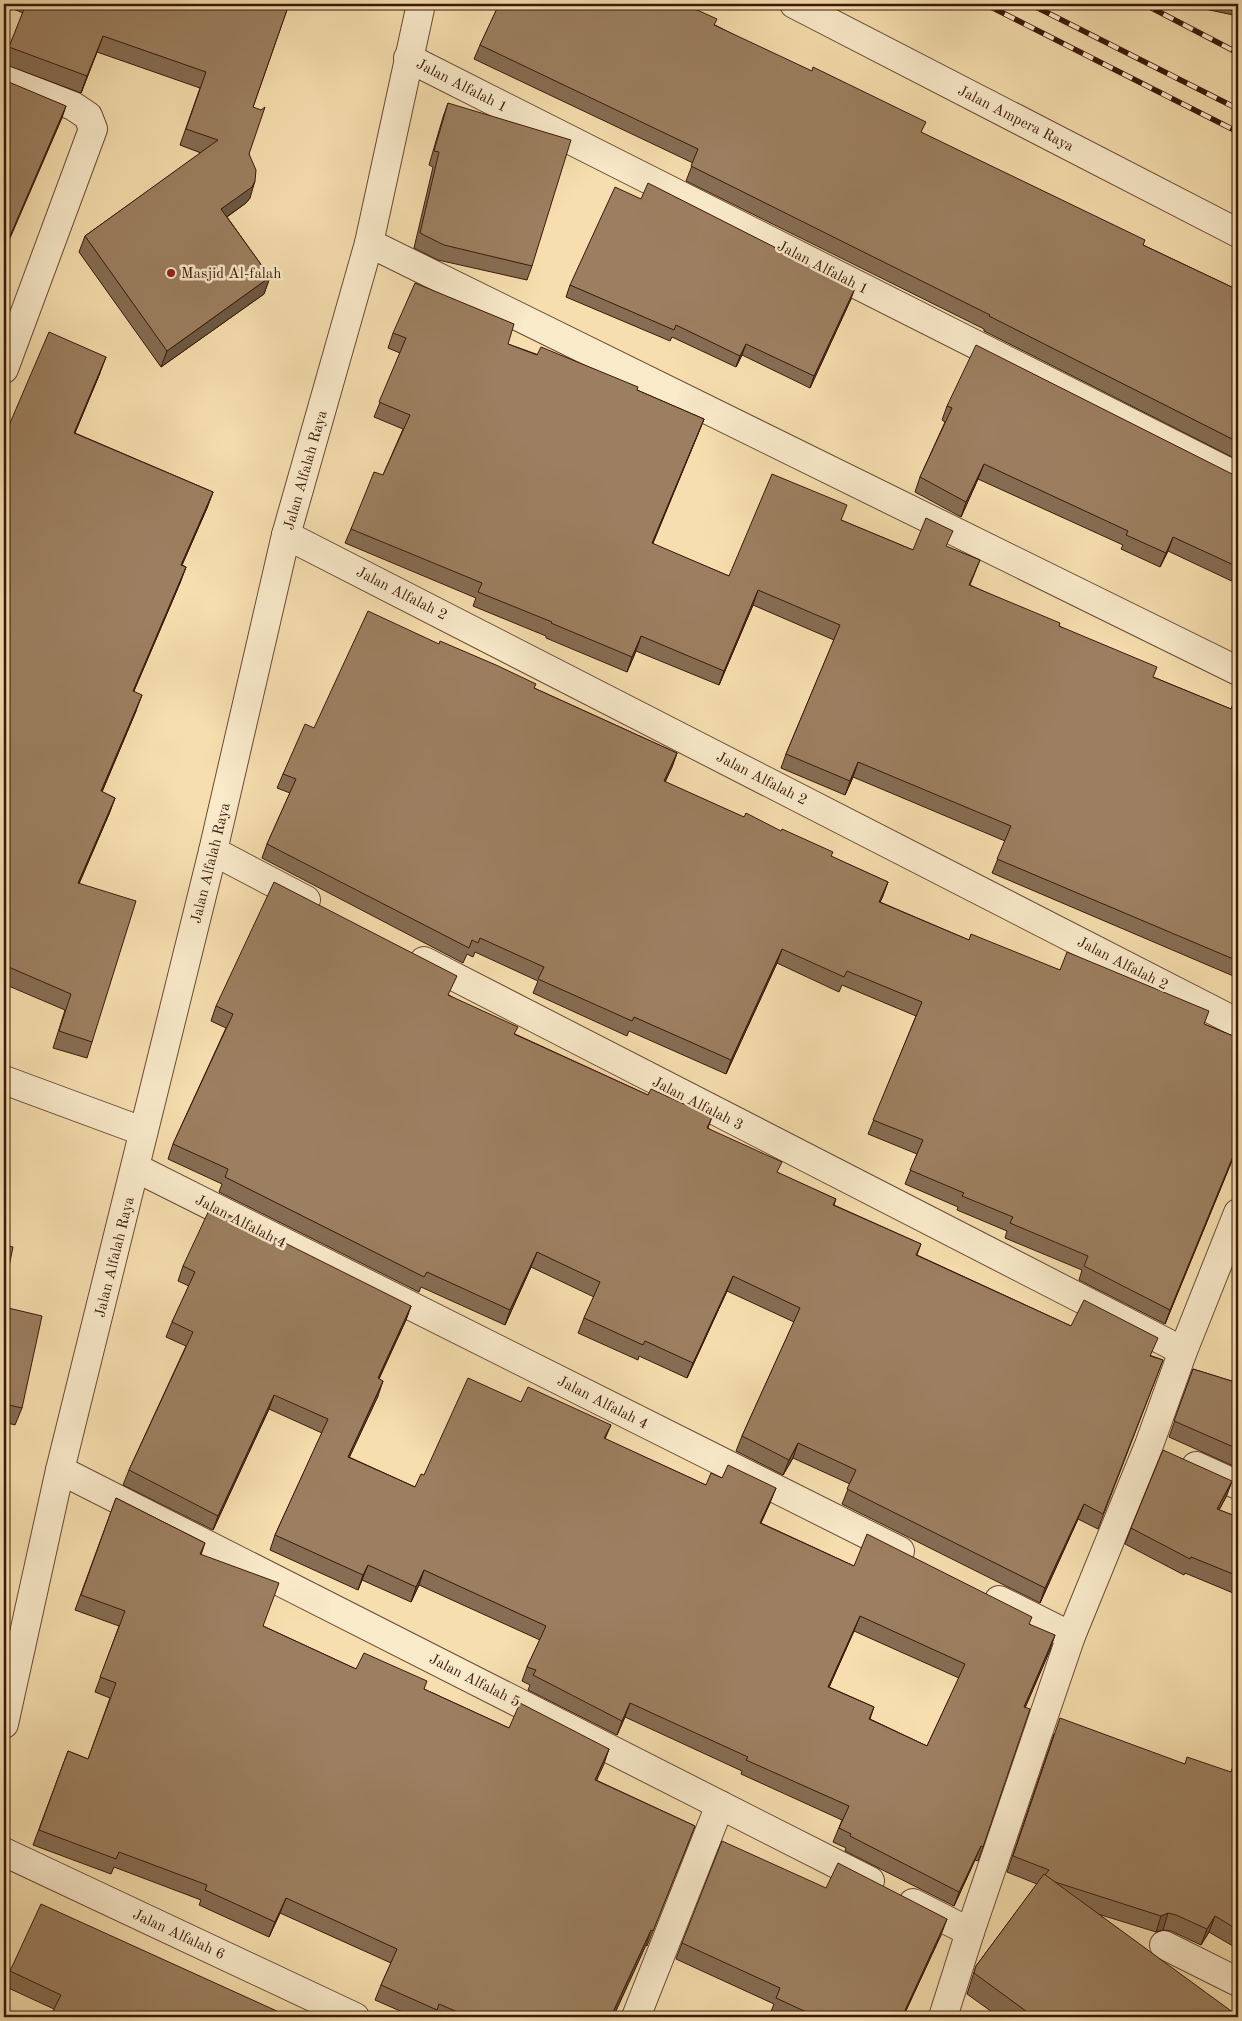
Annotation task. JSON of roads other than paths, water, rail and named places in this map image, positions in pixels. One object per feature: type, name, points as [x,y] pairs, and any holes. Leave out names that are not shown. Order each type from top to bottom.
[{"type":"street","name":"Jalan Alfalah Raya","points":[[4,1724],[60,1470],[136,1168],[142,1131],[214,851],[286,535],[368,243],[421,4]]},
{"type":"street","name":"Jalan Ampera Raya","points":[[794,4],[1238,233]]},
{"type":"street","name":"Jalan Alfalah 1","points":[[408,58],[1238,477]]},
{"type":"street","points":[[4,79],[73,106],[88,116],[93,129],[4,369]]},
{"type":"street","points":[[368,243],[1238,671]]},
{"type":"street","name":"Jalan Alfalah 2","points":[[286,535],[1238,1022]]},
{"type":"street","points":[[214,851],[332,913]]},
{"type":"street","name":"Jalan Alfalah 3","points":[[403,950],[1183,1351]]},
{"type":"street","points":[[4,1080],[142,1131]]},
{"type":"street","name":"Jalan Alfalah 4","points":[[136,1168],[920,1561]]},
{"type":"street","points":[[943,2017],[1071,1636],[1149,1445],[1183,1351],[1238,1213]]},
{"type":"street","points":[[1149,1445],[1238,1485]]},
{"type":"street","name":"Jalan Alfalah 5","points":[[60,1470],[970,1932]]},
{"type":"street","points":[[973,1587],[1071,1636]]},
{"type":"street","points":[[636,2017],[720,1805]]},
{"type":"street","name":"Jalan Alfalah 6","points":[[4,1852],[355,2017]]},
{"type":"street","points":[[1164,1945],[1238,1982]]},
{"type":"railway","points":[[985,4],[1238,132]]},
{"type":"railway","points":[[1030,4],[1238,109]]},
{"type":"railway","points":[[1144,4],[1238,53]]},
{"type":"place","name":"Masjid Al-falah","points":[[171,273]]}]
